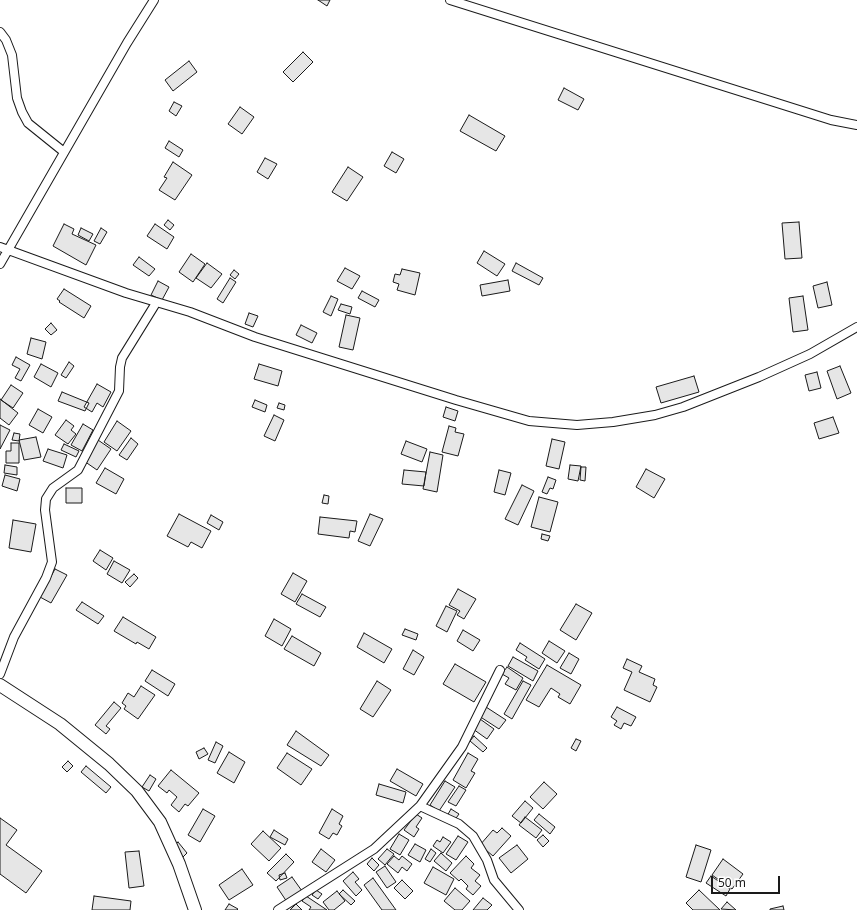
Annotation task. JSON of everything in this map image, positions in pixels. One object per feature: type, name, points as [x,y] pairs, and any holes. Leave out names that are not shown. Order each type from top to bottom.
[{"type":"street","points":[[0,264],[154,0]]},
{"type":"street","points":[[450,0],[824,118],[857,125]]},
{"type":"street","points":[[0,32],[6,40],[12,55],[17,98],[22,112],[28,123],[64,152]]},
{"type":"street","points":[[0,247],[156,303],[190,312],[255,337],[464,402],[530,421],[578,426],[634,419],[683,407],[759,378],[810,354],[857,327]]},
{"type":"street","points":[[0,674],[14,637],[46,578],[52,562],[45,510],[46,499],[53,488],[78,470],[120,390],[122,358],[156,303]]},
{"type":"street","points":[[278,910],[374,849],[420,806],[462,747],[500,670]]},
{"type":"street","points":[[0,684],[60,724],[109,764],[137,791],[160,822],[180,864],[195,910]]},
{"type":"street","points":[[420,806],[459,824],[473,836],[487,860],[494,880],[519,910]]},
{"type":"building","points":[[318,0],[330,0],[327,6]]},
{"type":"building","points":[[303,52],[313,62],[293,82],[283,72]]},
{"type":"building","points":[[189,61],[197,72],[173,91],[165,80]]},
{"type":"building","points":[[564,88],[584,99],[578,110],[558,100]]},
{"type":"building","points":[[174,102],[182,106],[176,116],[169,111]]},
{"type":"building","points":[[240,107],[254,117],[242,134],[228,124]]},
{"type":"building","points":[[469,115],[505,136],[496,151],[460,131]]},
{"type":"building","points":[[169,141],[183,150],[179,157],[165,148]]},
{"type":"building","points":[[392,152],[404,159],[396,173],[384,166]]},
{"type":"building","points":[[265,158],[277,164],[268,179],[257,172]]},
{"type":"building","points":[[173,162],[192,175],[175,200],[159,190],[167,178],[164,177]]},
{"type":"building","points":[[348,167],[363,177],[347,201],[332,192]]},
{"type":"building","points":[[168,220],[174,225],[170,230],[164,225]]},
{"type":"building","points":[[799,222],[802,258],[785,259],[782,223]]},
{"type":"building","points":[[64,224],[74,229],[72,234],[96,245],[86,265],[53,246]]},
{"type":"building","points":[[155,224],[174,237],[167,249],[147,236]]},
{"type":"building","points":[[81,228],[93,234],[89,241],[78,235]]},
{"type":"building","points":[[101,228],[107,232],[100,244],[94,241]]},
{"type":"building","points":[[484,251],[505,264],[497,276],[477,263]]},
{"type":"building","points":[[191,254],[205,264],[193,282],[179,272]]},
{"type":"building","points":[[139,257],[155,269],[149,276],[133,265]]},
{"type":"building","points":[[207,263],[222,274],[211,288],[196,278]]},
{"type":"building","points":[[516,263],[543,278],[539,285],[512,271]]},
{"type":"building","points":[[345,268],[360,276],[352,289],[337,281]]},
{"type":"building","points":[[402,269],[420,273],[415,295],[397,290],[399,284],[393,282],[395,274],[400,275]]},
{"type":"building","points":[[234,270],[239,274],[235,279],[230,275]]},
{"type":"building","points":[[230,278],[236,282],[223,303],[217,299]]},
{"type":"building","points":[[508,280],[510,291],[482,296],[480,285]]},
{"type":"building","points":[[158,281],[169,287],[162,300],[151,295]]},
{"type":"building","points":[[827,282],[832,305],[818,308],[813,286]]},
{"type":"building","points":[[64,289],[91,306],[84,318],[59,302],[60,301],[57,299]]},
{"type":"building","points":[[362,291],[379,300],[375,307],[358,298]]},
{"type":"building","points":[[331,296],[338,299],[331,316],[323,312]]},
{"type":"building","points":[[803,296],[808,330],[793,332],[789,298]]},
{"type":"building","points":[[341,304],[352,307],[350,314],[338,310]]},
{"type":"building","points":[[249,313],[258,316],[253,327],[245,324]]},
{"type":"building","points":[[346,315],[360,318],[353,350],[339,347]]},
{"type":"building","points":[[51,323],[57,330],[51,335],[45,329]]},
{"type":"building","points":[[301,325],[317,333],[312,343],[296,335]]},
{"type":"building","points":[[31,338],[46,342],[42,359],[27,354]]},
{"type":"building","points":[[16,357],[30,365],[21,381],[15,378],[20,369],[12,365]]},
{"type":"building","points":[[69,362],[74,366],[66,378],[61,375]]},
{"type":"building","points":[[41,364],[58,373],[51,387],[34,377]]},
{"type":"building","points":[[259,364],[282,371],[278,386],[254,379]]},
{"type":"building","points":[[840,366],[851,393],[837,399],[827,371]]},
{"type":"building","points":[[817,372],[821,388],[809,391],[805,375]]},
{"type":"building","points":[[694,376],[699,392],[661,403],[656,387]]},
{"type":"building","points":[[97,384],[111,392],[103,407],[97,403],[92,412],[84,407]]},
{"type":"building","points":[[11,385],[23,393],[13,408],[1,400]]},
{"type":"building","points":[[62,392],[89,403],[85,411],[58,401]]},
{"type":"building","points":[[0,399],[18,413],[9,425],[0,418]]},
{"type":"building","points":[[255,400],[267,405],[265,412],[252,407]]},
{"type":"building","points":[[279,403],[285,405],[284,410],[277,408]]},
{"type":"building","points":[[446,407],[458,411],[455,421],[443,417]]},
{"type":"building","points":[[38,409],[52,417],[43,433],[29,425]]},
{"type":"building","points":[[274,415],[284,420],[275,441],[264,436]]},
{"type":"building","points":[[833,417],[839,433],[819,439],[814,423]]},
{"type":"building","points":[[66,420],[74,426],[71,430],[76,434],[68,444],[55,435]]},
{"type":"building","points":[[117,421],[131,431],[117,451],[104,442]]},
{"type":"building","points":[[83,424],[93,430],[82,451],[71,445]]},
{"type":"building","points":[[0,425],[10,430],[0,449]]},
{"type":"building","points":[[449,426],[456,428],[455,432],[464,434],[458,456],[442,452]]},
{"type":"building","points":[[14,433],[20,434],[19,441],[12,440]]},
{"type":"building","points":[[36,437],[41,457],[24,460],[19,440]]},
{"type":"building","points":[[131,438],[138,444],[127,460],[119,455]]},
{"type":"building","points":[[552,439],[565,442],[559,469],[546,466]]},
{"type":"building","points":[[98,440],[111,449],[97,470],[84,461]]},
{"type":"building","points":[[406,441],[427,449],[422,462],[401,454]]},
{"type":"building","points":[[11,443],[19,443],[19,463],[6,463],[6,451],[11,451]]},
{"type":"building","points":[[64,444],[79,451],[76,457],[61,450]]},
{"type":"building","points":[[48,449],[67,455],[63,468],[43,461]]},
{"type":"building","points":[[430,452],[443,455],[437,492],[423,489]]},
{"type":"building","points":[[5,465],[17,467],[17,475],[4,473]]},
{"type":"building","points":[[570,465],[581,466],[578,481],[568,479]]},
{"type":"building","points":[[581,467],[586,467],[585,481],[580,480]]},
{"type":"building","points":[[105,468],[124,479],[116,494],[96,483]]},
{"type":"building","points":[[646,469],[665,479],[654,498],[636,487]]},
{"type":"building","points":[[404,470],[426,472],[424,486],[402,484]]},
{"type":"building","points":[[499,470],[511,473],[505,495],[494,492]]},
{"type":"building","points":[[5,475],[20,479],[17,491],[2,486]]},
{"type":"building","points":[[548,477],[556,480],[553,489],[550,488],[547,494],[542,492]]},
{"type":"building","points":[[522,485],[534,491],[518,525],[505,519]]},
{"type":"building","points":[[66,488],[82,488],[82,503],[66,503]]},
{"type":"building","points":[[324,495],[329,496],[328,504],[322,503]]},
{"type":"building","points":[[539,497],[558,502],[550,532],[531,527]]},
{"type":"building","points":[[179,514],[211,531],[202,548],[191,542],[188,547],[167,536]]},
{"type":"building","points":[[370,514],[383,519],[370,546],[358,541]]},
{"type":"building","points":[[211,515],[223,522],[219,530],[207,523]]},
{"type":"building","points":[[320,517],[357,521],[355,532],[350,531],[349,538],[318,534]]},
{"type":"building","points":[[13,520],[36,524],[31,552],[9,548]]},
{"type":"building","points":[[542,534],[550,536],[548,541],[541,539]]},
{"type":"building","points":[[100,550],[113,558],[106,570],[93,561]]},
{"type":"building","points":[[114,561],[130,570],[122,583],[107,574]]},
{"type":"building","points":[[55,569],[67,575],[51,603],[40,597]]},
{"type":"building","points":[[293,573],[307,581],[295,602],[281,594]]},
{"type":"building","points":[[134,574],[138,578],[130,587],[125,582]]},
{"type":"building","points":[[458,589],[476,599],[464,619],[457,615],[460,611],[449,605]]},
{"type":"building","points":[[302,594],[326,607],[320,617],[296,604]]},
{"type":"building","points":[[82,602],[104,616],[98,624],[76,610]]},
{"type":"building","points":[[576,604],[592,613],[576,640],[560,630]]},
{"type":"building","points":[[446,606],[457,611],[447,632],[436,626]]},
{"type":"building","points":[[123,617],[156,637],[149,649],[137,642],[136,644],[114,631]]},
{"type":"building","points":[[274,619],[291,629],[282,646],[265,636]]},
{"type":"building","points":[[405,629],[418,634],[416,640],[402,635]]},
{"type":"building","points":[[463,630],[480,640],[473,651],[457,641]]},
{"type":"building","points":[[364,633],[392,649],[384,663],[357,647]]},
{"type":"building","points":[[292,636],[321,653],[314,666],[284,649]]},
{"type":"building","points":[[549,641],[565,651],[557,663],[542,653]]},
{"type":"building","points":[[520,643],[545,659],[539,669],[525,660],[527,657],[516,650]]},
{"type":"building","points":[[413,650],[424,657],[414,675],[403,669]]},
{"type":"building","points":[[569,653],[579,659],[571,674],[560,668]]},
{"type":"building","points":[[513,657],[538,671],[533,681],[508,666]]},
{"type":"building","points":[[627,659],[642,666],[639,672],[655,679],[653,685],[657,687],[650,702],[624,690],[632,672],[623,668]]},
{"type":"building","points":[[455,664],[486,682],[474,702],[443,684]]},
{"type":"building","points":[[547,665],[581,685],[570,704],[558,697],[560,694],[551,688],[539,707],[526,700]]},
{"type":"building","points":[[507,667],[523,678],[516,690],[505,684],[509,678],[502,674]]},
{"type":"building","points":[[152,670],[175,684],[168,696],[145,681]]},
{"type":"building","points":[[377,681],[391,690],[373,717],[360,709]]},
{"type":"building","points":[[523,681],[531,685],[512,719],[504,714]]},
{"type":"building","points":[[141,686],[155,695],[138,719],[124,709],[126,706],[122,703],[128,693],[134,697]]},
{"type":"building","points":[[114,702],[121,708],[106,726],[110,729],[106,734],[95,725]]},
{"type":"building","points":[[486,707],[506,720],[499,729],[479,716]]},
{"type":"building","points":[[617,707],[636,717],[631,726],[624,723],[621,729],[614,725],[617,721],[611,717]]},
{"type":"building","points":[[480,719],[494,729],[487,739],[473,729]]},
{"type":"building","points":[[296,731],[329,755],[321,766],[287,745]]},
{"type":"building","points":[[474,736],[487,748],[483,752],[470,741]]},
{"type":"building","points":[[576,739],[581,741],[576,751],[571,748]]},
{"type":"building","points":[[216,742],[223,746],[215,763],[208,760]]},
{"type":"building","points":[[204,748],[208,754],[199,759],[196,752]]},
{"type":"building","points":[[229,752],[245,762],[234,783],[217,773]]},
{"type":"building","points":[[287,753],[312,769],[301,785],[277,768]]},
{"type":"building","points":[[468,753],[478,759],[471,771],[475,773],[466,788],[453,780]]},
{"type":"building","points":[[68,761],[73,766],[67,772],[62,767]]},
{"type":"building","points":[[86,766],[111,787],[106,793],[81,772]]},
{"type":"building","points":[[397,769],[423,784],[416,796],[390,781]]},
{"type":"building","points":[[171,770],[199,793],[188,806],[185,804],[179,812],[171,805],[177,797],[169,790],[167,793],[158,786]]},
{"type":"building","points":[[150,775],[156,779],[149,791],[142,787]]},
{"type":"building","points":[[445,781],[455,787],[439,811],[430,805]]},
{"type":"building","points":[[544,782],[557,794],[543,809],[530,797]]},
{"type":"building","points":[[379,784],[406,792],[403,803],[376,795]]},
{"type":"building","points":[[459,786],[466,790],[456,806],[448,802]]},
{"type":"building","points":[[525,801],[533,808],[521,823],[512,816]]},
{"type":"building","points":[[203,809],[215,816],[200,842],[188,835]]},
{"type":"building","points":[[332,809],[343,816],[339,824],[342,826],[337,835],[333,833],[329,839],[319,833]]},
{"type":"building","points":[[451,809],[459,814],[454,821],[447,816]]},
{"type":"building","points":[[416,814],[422,818],[416,827],[419,829],[414,837],[404,830]]},
{"type":"building","points":[[539,814],[555,827],[550,834],[534,820]]},
{"type":"building","points":[[525,817],[542,830],[536,838],[519,825]]},
{"type":"building","points":[[0,818],[17,830],[6,845],[42,871],[26,893],[0,874]]},
{"type":"building","points":[[502,828],[511,836],[493,856],[480,845],[493,830],[497,833]]},
{"type":"building","points":[[274,830],[288,839],[285,845],[270,837]]},
{"type":"building","points":[[263,831],[281,848],[269,861],[251,844]]},
{"type":"building","points":[[399,834],[409,840],[400,855],[390,849]]},
{"type":"building","points":[[543,835],[549,841],[543,847],[537,840]]},
{"type":"building","points":[[458,836],[468,842],[456,860],[446,854]]},
{"type":"building","points":[[443,837],[451,842],[443,853],[433,846],[437,840],[440,842]]},
{"type":"building","points":[[178,842],[187,853],[181,859],[172,848]]},
{"type":"building","points":[[415,844],[426,850],[420,862],[408,855]]},
{"type":"building","points":[[517,845],[528,859],[511,873],[499,858]]},
{"type":"building","points":[[696,845],[711,850],[701,882],[686,877]]},
{"type":"building","points":[[321,849],[335,860],[326,872],[312,862]]},
{"type":"building","points":[[387,849],[394,854],[385,865],[378,859]]},
{"type":"building","points":[[431,849],[436,853],[430,862],[425,859]]},
{"type":"building","points":[[139,851],[144,886],[129,888],[125,852]]},
{"type":"building","points":[[441,853],[452,863],[446,871],[434,861]]},
{"type":"building","points":[[286,854],[294,862],[276,881],[267,873]]},
{"type":"building","points":[[394,856],[399,860],[402,856],[412,864],[407,871],[402,867],[398,873],[387,864]]},
{"type":"building","points":[[466,856],[474,864],[471,868],[480,875],[475,881],[481,886],[473,895],[466,889],[468,886],[461,879],[459,881],[450,873]]},
{"type":"building","points":[[372,858],[379,865],[374,871],[367,864]]},
{"type":"building","points":[[723,859],[743,874],[732,889],[712,875]]},
{"type":"building","points":[[385,866],[396,882],[387,888],[376,872]]},
{"type":"building","points":[[433,867],[454,879],[446,895],[424,883]]},
{"type":"building","points":[[242,869],[253,885],[229,900],[219,885]]},
{"type":"building","points":[[353,872],[359,879],[355,882],[362,890],[356,896],[343,881]]},
{"type":"building","points":[[285,873],[287,878],[280,880],[279,875]]},
{"type":"building","points":[[711,876],[730,889],[726,896],[706,883]]},
{"type":"building","points":[[292,877],[302,891],[287,902],[277,887]]},
{"type":"building","points":[[373,878],[396,910],[382,910],[364,885]]},
{"type":"building","points":[[402,880],[413,891],[405,899],[394,888]]},
{"type":"building","points":[[455,888],[470,901],[462,910],[455,910],[444,901]]},
{"type":"building","points":[[316,890],[322,894],[318,899],[312,895]]},
{"type":"building","points":[[343,890],[355,901],[351,905],[339,894]]},
{"type":"building","points":[[699,890],[720,910],[693,910],[686,903]]},
{"type":"building","points":[[337,891],[345,901],[334,910],[329,910],[323,902]]},
{"type":"building","points":[[94,896],[131,901],[130,910],[92,910]]},
{"type":"building","points":[[306,896],[327,910],[309,910],[311,907],[302,901]]},
{"type":"building","points":[[483,898],[492,905],[487,910],[473,910]]},
{"type":"building","points":[[727,902],[736,910],[721,909]]},
{"type":"building","points":[[229,904],[238,909],[225,910]]},
{"type":"building","points":[[296,904],[302,910],[290,910]]},
{"type":"building","points":[[783,906],[784,910],[770,910],[770,909]]}]
